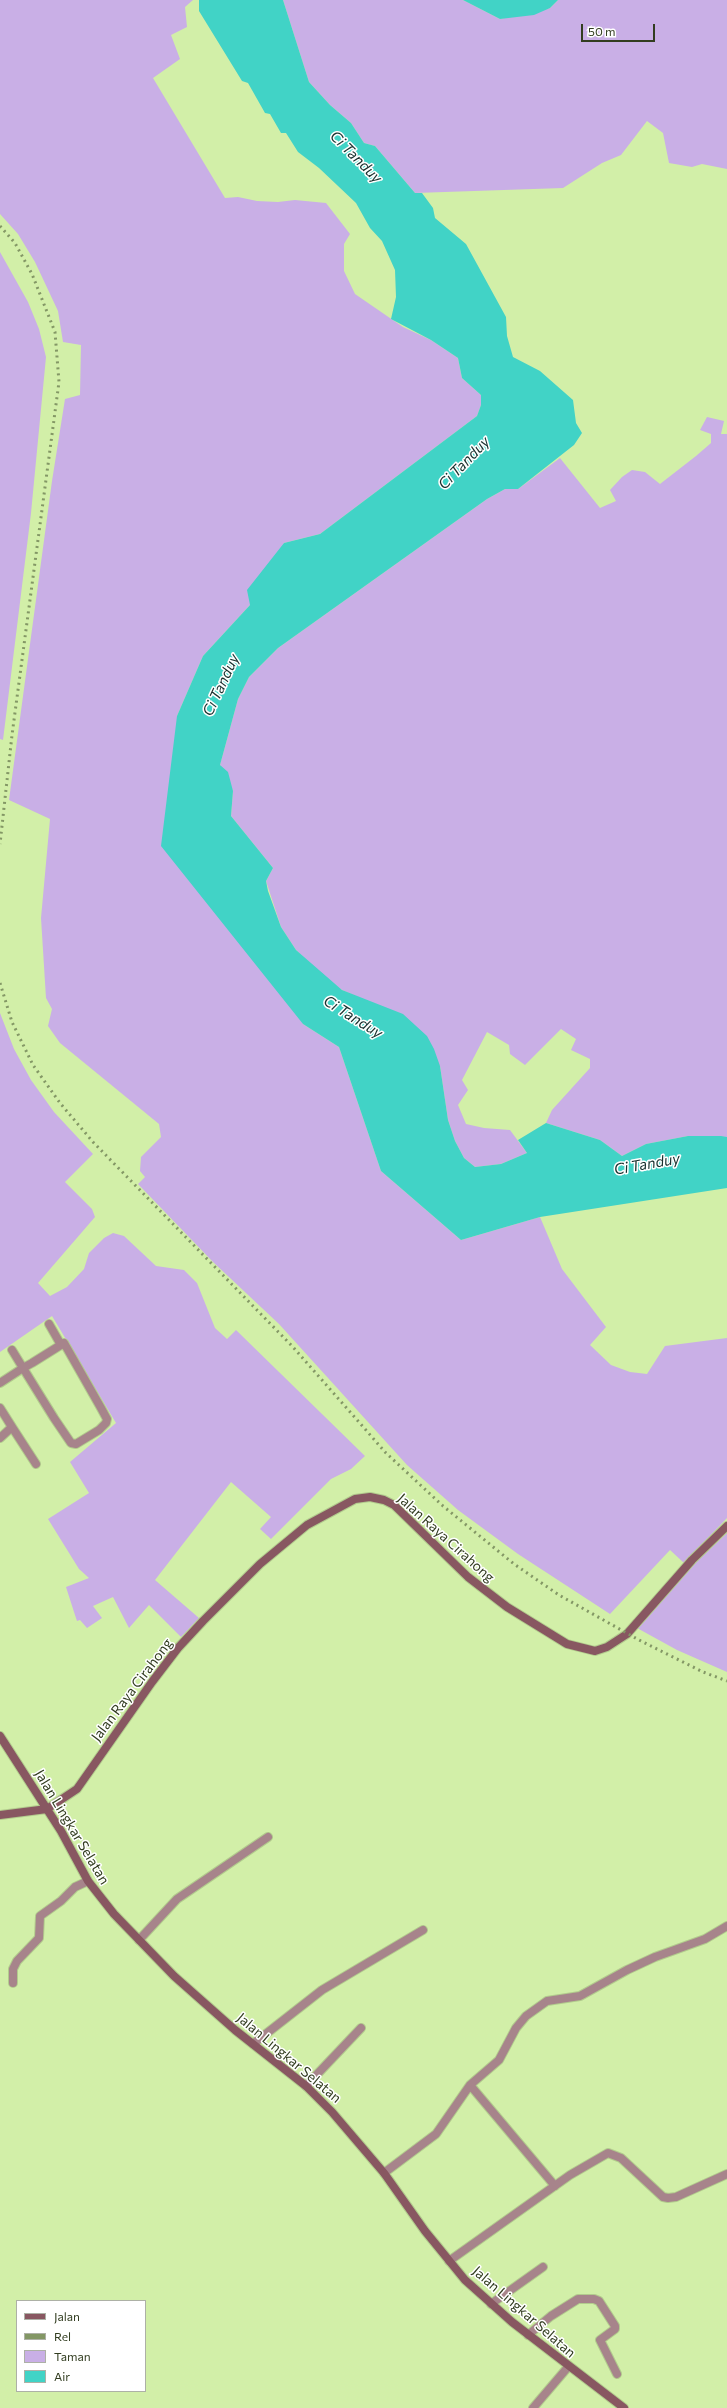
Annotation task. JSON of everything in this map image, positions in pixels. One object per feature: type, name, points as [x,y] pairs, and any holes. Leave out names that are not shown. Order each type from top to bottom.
[{"type":"street","points":[[49,1324],[61,1345]]},
{"type":"street","points":[[0,1383],[23,1368],[64,1343],[107,1419],[99,1430],[76,1444],[71,1443],[23,1368],[12,1350]]},
{"type":"street","points":[[0,1408],[36,1464]]},
{"type":"street","points":[[0,1438],[12,1427]]},
{"type":"street","name":"Jalan Raya Cirahong","points":[[0,1815],[48,1809],[77,1789],[152,1682],[178,1648],[203,1621],[260,1564],[307,1525],[355,1499],[370,1497],[384,1500],[394,1505],[457,1567],[507,1607],[567,1644],[595,1650],[607,1647],[627,1634],[692,1560],[727,1526]]},
{"type":"street","name":"Jalan Lingkar Selatan","points":[[0,1736],[48,1809],[88,1881],[104,1903],[174,1976],[253,2044],[306,2086],[346,2126],[384,2173],[449,2261],[491,2304],[568,2367],[624,2408]]},
{"type":"street","points":[[139,1940],[177,1899],[268,1837]]},
{"type":"street","points":[[13,1983],[13,1969],[17,1961],[39,1938],[40,1916],[61,1901],[75,1887],[88,1881]]},
{"type":"street","points":[[384,2173],[436,2134],[470,2085],[499,2060],[516,2028],[526,2016],[547,2001],[580,1996],[627,1970],[655,1957],[705,1940],[727,1926]]},
{"type":"street","points":[[253,2044],[322,1990],[423,1930]]},
{"type":"street","points":[[306,2086],[361,2028]]},
{"type":"street","points":[[470,2085],[555,2186]]},
{"type":"street","points":[[449,2261],[555,2186],[608,2154],[621,2158],[663,2197],[668,2198],[676,2197],[727,2174]]},
{"type":"street","points":[[491,2304],[543,2267]]},
{"type":"street","points":[[528,2335],[551,2316],[578,2299],[589,2298],[599,2301],[616,2328],[600,2340],[617,2374]]},
{"type":"street","points":[[534,2408],[568,2367]]},
{"type":"green space","points":[[0,0],[193,0],[185,7],[187,27],[171,35],[180,59],[153,78],[225,198],[238,197],[257,201],[278,202],[295,200],[326,203],[350,234],[344,244],[344,271],[355,294],[403,327],[431,340],[458,358],[462,378],[481,395],[481,405],[477,416],[320,534],[284,543],[250,605],[203,656],[177,716],[303,1024],[339,1047],[381,1171],[461,1240],[540,1217],[562,1269],[606,1327],[590,1345],[611,1365],[630,1372],[647,1374],[665,1346],[727,1338],[727,1518],[684,1563],[670,1550],[610,1614],[518,1554],[458,1510],[407,1465],[279,1324],[213,1262],[138,1184],[145,1177],[140,1171],[141,1157],[161,1137],[159,1124],[60,1043],[48,1026],[52,1009],[46,998],[41,918],[50,819],[9,800],[52,481],[65,399],[80,395],[81,345],[63,342],[58,311],[35,262],[18,234],[0,214]]},
{"type":"green space","points":[[283,0],[463,0],[500,19],[550,8],[558,0],[727,0],[727,169],[702,164],[692,167],[669,163],[663,133],[647,121],[621,155],[602,163],[563,188],[415,193],[375,146],[364,143],[351,123],[330,105],[309,82]]},
{"type":"green space","points":[[0,252],[28,302],[39,329],[46,357],[31,513],[3,740],[0,739]]},
{"type":"green space","points":[[707,417],[724,421],[721,434],[727,434],[727,1137],[688,1136],[646,1144],[622,1156],[600,1140],[546,1123],[552,1110],[590,1068],[590,1059],[571,1050],[576,1039],[561,1029],[525,1065],[510,1054],[509,1045],[487,1032],[462,1080],[468,1090],[458,1105],[466,1124],[484,1128],[510,1130],[527,1153],[501,1164],[475,1167],[464,1158],[455,1141],[448,1120],[440,1066],[372,1003],[342,990],[322,975],[296,950],[281,927],[266,881],[273,868],[231,816],[233,791],[220,765],[238,699],[249,677],[278,648],[487,499],[505,489],[518,489],[560,458],[600,508],[616,501],[610,490],[622,477],[632,470],[645,472],[660,484],[696,456],[711,443],[711,434],[700,430]]},
{"type":"green space","points":[[0,1013],[14,1049],[31,1080],[54,1112],[93,1154],[65,1182],[92,1209],[95,1217],[38,1283],[50,1296],[67,1287],[84,1269],[89,1253],[104,1238],[113,1233],[124,1236],[156,1266],[184,1270],[197,1283],[215,1328],[227,1339],[236,1330],[365,1456],[351,1469],[331,1479],[271,1539],[260,1529],[271,1517],[231,1482],[155,1580],[199,1618],[181,1637],[149,1605],[129,1628],[113,1597],[93,1606],[102,1618],[87,1628],[80,1620],[77,1621],[66,1587],[89,1578],[79,1569],[48,1519],[89,1493],[70,1462],[116,1423],[52,1316],[0,1352]]},
{"type":"green space","points":[[727,1533],[727,1672],[677,1650],[637,1628],[697,1561]]},
{"type":"water","name":"Ci Tanduy","points":[[199,0],[283,0],[309,82],[330,105],[351,123],[364,143],[375,146],[415,193],[422,193],[433,208],[435,218],[466,244],[506,317],[507,336],[513,357],[540,371],[573,400],[576,423],[582,433],[574,445],[518,489],[505,489],[487,499],[278,648],[249,677],[238,699],[220,765],[228,772],[233,791],[231,816],[273,868],[266,881],[268,891],[281,927],[296,950],[342,990],[403,1014],[427,1036],[434,1049],[440,1066],[448,1120],[455,1141],[464,1158],[475,1167],[501,1164],[527,1153],[518,1140],[546,1123],[600,1140],[622,1156],[646,1144],[688,1136],[721,1136],[727,1137],[727,1188],[540,1217],[461,1240],[381,1171],[339,1047],[303,1024],[161,846],[177,716],[203,656],[250,605],[247,590],[284,543],[320,534],[477,416],[481,405],[481,395],[462,378],[458,358],[431,340],[391,319],[396,297],[395,270],[382,241],[370,228],[356,203],[319,168],[298,152],[286,133],[281,133],[270,114],[265,113],[248,83],[242,81],[199,11]]},
{"type":"water","points":[[463,0],[558,0],[550,8],[534,15],[500,19]]},
{"type":"railway","points":[[0,226],[15,243],[32,274],[55,332],[59,382],[12,735],[0,844]]},
{"type":"railway","points":[[0,983],[12,1022],[33,1065],[60,1103],[93,1142],[293,1347],[386,1453],[443,1506],[514,1564],[559,1595],[639,1640],[703,1672],[727,1681]]}]
